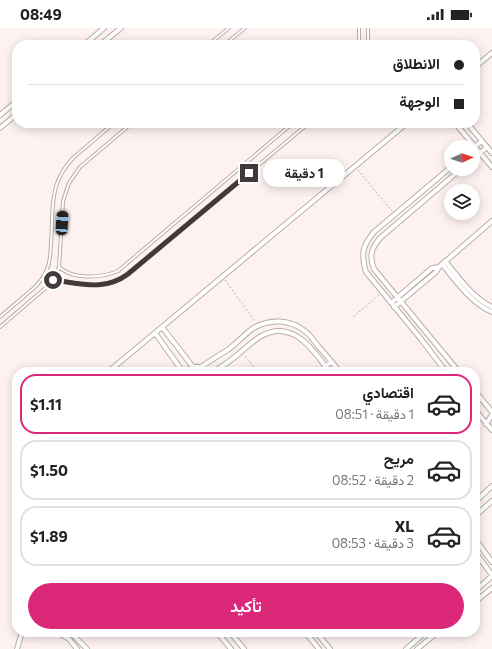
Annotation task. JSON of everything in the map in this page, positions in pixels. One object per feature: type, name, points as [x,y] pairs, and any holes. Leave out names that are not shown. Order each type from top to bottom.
[{"type":"street","points":[[90,40],[104,28]]},
{"type":"street","points":[[106,40],[121,28]]},
{"type":"street","points":[[480,63],[492,53]]},
{"type":"street","points":[[0,115],[12,105]]},
{"type":"street","points":[[0,128],[12,118]]},
{"type":"street","points":[[114,367],[401,128]]},
{"type":"street","points":[[459,128],[468,140]]},
{"type":"street","points":[[471,128],[492,153]]},
{"type":"street","points":[[487,147],[480,153],[492,167]]},
{"type":"street","points":[[442,367],[366,272],[363,262],[363,251],[367,240],[374,232],[444,173]]},
{"type":"street","points":[[453,176],[374,244],[371,252],[371,261],[374,269],[455,367]]},
{"type":"street","points":[[393,305],[436,272],[442,264],[492,221]]},
{"type":"street","points":[[442,264],[481,301],[492,307]]},
{"type":"street","points":[[442,264],[473,300],[492,312]]},
{"type":"street","points":[[162,327],[193,367],[200,367],[229,348],[252,329],[267,323],[280,322],[292,324],[307,333],[336,367]]},
{"type":"street","points":[[220,367],[256,339],[270,332],[276,331],[295,335],[303,340],[326,366],[331,362]]},
{"type":"street","points":[[155,333],[181,367]]},
{"type":"street","points":[[480,397],[492,413],[486,424]]},
{"type":"street","points":[[480,416],[492,430]]},
{"type":"street","points":[[480,497],[492,486]]},
{"type":"street","points":[[480,512],[492,501]]},
{"type":"street","points":[[480,546],[492,562]]},
{"type":"street","points":[[480,559],[492,576],[480,586]]},
{"type":"street","points":[[480,598],[492,588]]},
{"type":"street","points":[[17,649],[21,637]]},
{"type":"street","points":[[65,637],[77,649]]},
{"type":"street","points":[[75,637],[87,649]]},
{"type":"street","points":[[223,637],[231,649]]},
{"type":"street","points":[[234,637],[244,649]]},
{"type":"street","points":[[309,637],[319,649]]},
{"type":"street","points":[[320,637],[330,649]]},
{"type":"street","points":[[406,649],[420,637]]},
{"type":"street","points":[[417,649],[432,637]]},
{"type":"lane","points":[[214,40],[229,28]]},
{"type":"lane","points":[[230,40],[245,28]]},
{"type":"lane","points":[[359,28],[359,40]]},
{"type":"lane","points":[[368,28],[368,40]]},
{"type":"lane","points":[[0,317],[40,283],[46,273],[50,262],[54,194],[60,176],[73,158],[108,128]]},
{"type":"lane","points":[[0,327],[44,289],[58,273],[63,202],[69,182],[85,163],[126,128]]},
{"type":"lane","points":[[59,267],[64,271],[79,276],[107,275],[118,271],[287,128]]},
{"type":"lane","points":[[53,280],[97,285],[109,284],[124,277],[303,128]]},
{"type":"path","points":[[355,167],[395,214]]},
{"type":"path","points":[[222,277],[259,326]]},
{"type":"path","points":[[353,317],[382,292]]},
{"type":"path","points":[[241,352],[254,367]]},
{"type":"route","points":[[53,280],[91,285],[109,284],[119,280],[249,173]]}]
